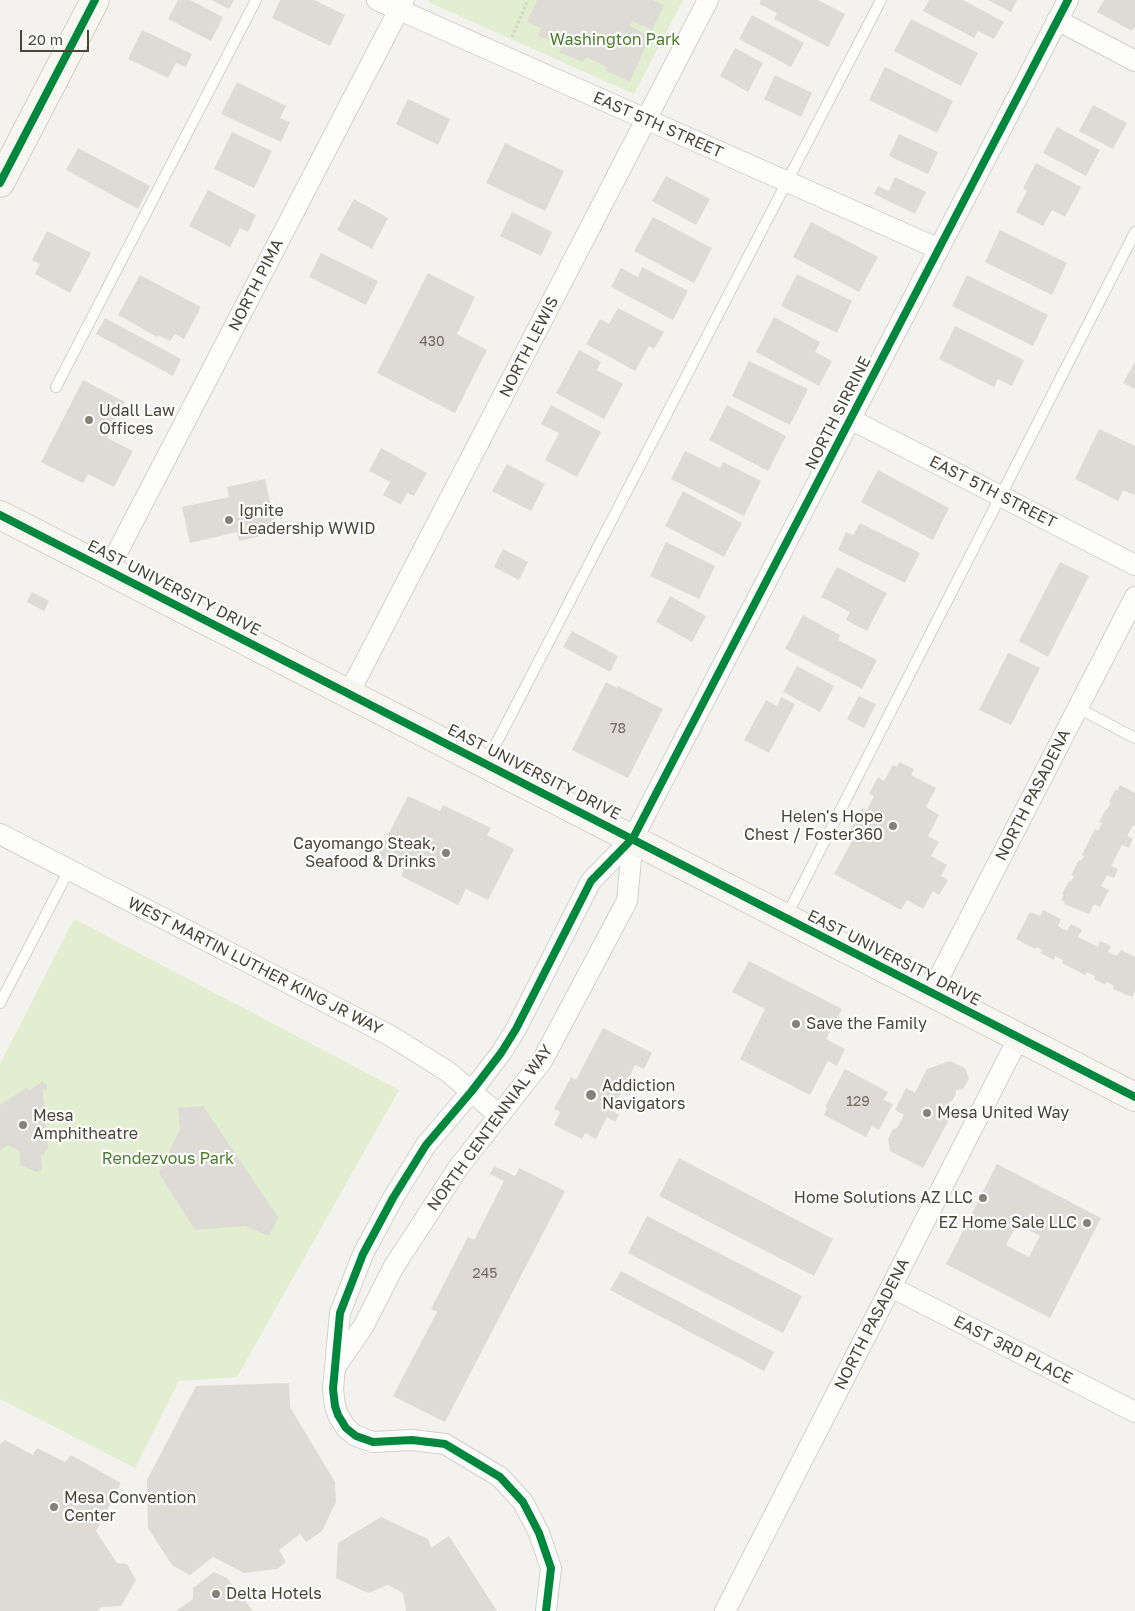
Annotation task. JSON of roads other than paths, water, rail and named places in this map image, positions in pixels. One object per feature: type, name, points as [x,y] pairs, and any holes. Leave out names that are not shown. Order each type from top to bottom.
[{"type":"main road","points":[[0,184],[95,0]]},
{"type":"main road","name":"EAST UNIVERSITY DRIVE","points":[[0,515],[1135,1097]]},
{"type":"street","name":"EAST 5TH STREET","points":[[377,0],[401,5],[503,56],[939,249]]},
{"type":"street","name":"NORTH LEWIS","points":[[349,693],[708,0]]},
{"type":"street","name":"NORTH SIRRINE","points":[[633,838],[1068,0]]},
{"type":"street","name":"NORTH PIMA","points":[[108,570],[401,5]]},
{"type":"street","points":[[1057,20],[1135,61]]},
{"type":"street","name":"EAST 5TH STREET","points":[[850,419],[1135,565]]},
{"type":"street","name":"NORTH PASADENA","points":[[931,993],[1135,598]]},
{"type":"street","name":"WEST MARTIN LUTHER KING JR WAY","points":[[0,834],[391,1036],[447,1070],[498,1115]]},
{"type":"street","points":[[546,1611],[551,1568],[539,1533],[523,1502],[500,1477],[445,1444],[412,1440],[373,1442],[356,1436],[346,1428],[335,1406],[334,1389],[340,1313],[363,1254],[393,1198],[426,1145],[501,1053],[516,1029],[592,881],[633,838]]},
{"type":"street","name":"NORTH CENTENNIAL WAY","points":[[335,1367],[363,1327],[394,1268],[453,1176],[498,1115],[542,1061],[627,901],[633,838]]},
{"type":"street","name":"NORTH PASADENA","points":[[725,1611],[1019,1037]]},
{"type":"street","name":"EAST 3RD PLACE","points":[[891,1287],[1135,1412]]},
{"type":"lane","points":[[56,387],[256,0]]},
{"type":"lane","points":[[486,763],[881,0]]},
{"type":"lane","points":[[786,917],[1135,232]]},
{"type":"lane","points":[[1078,708],[1135,738]]},
{"type":"lane","points":[[0,1003],[69,870]]},
{"type":"place","name":"Udall Law Offices","points":[[89,420]]},
{"type":"place","name":"Ignite Leadership WWID","points":[[229,520]]},
{"type":"place","name":"Helen's Hope Chest / Foster360","points":[[893,826]]},
{"type":"place","name":"Cayomango Steak, Seafood & Drinks","points":[[446,853]]},
{"type":"place","name":"Save the Family","points":[[796,1024]]},
{"type":"place","name":"Addiction Navigators","points":[[591,1095]]},
{"type":"place","name":"Mesa United Way","points":[[927,1113]]},
{"type":"place","name":"Mesa Amphitheatre","points":[[23,1125]]},
{"type":"place","name":"Home Solutions AZ LLC","points":[[983,1198]]},
{"type":"place","name":"EZ Home Sale LLC","points":[[1087,1223]]},
{"type":"place","name":"Mesa Convention Center","points":[[54,1507]]},
{"type":"place","name":"Delta Hotels","points":[[216,1594]]},
{"type":"park label","name":"Washington Park","points":[[615,40]]},
{"type":"park label","name":"Rendezvous Park","points":[[168,1159]]}]
